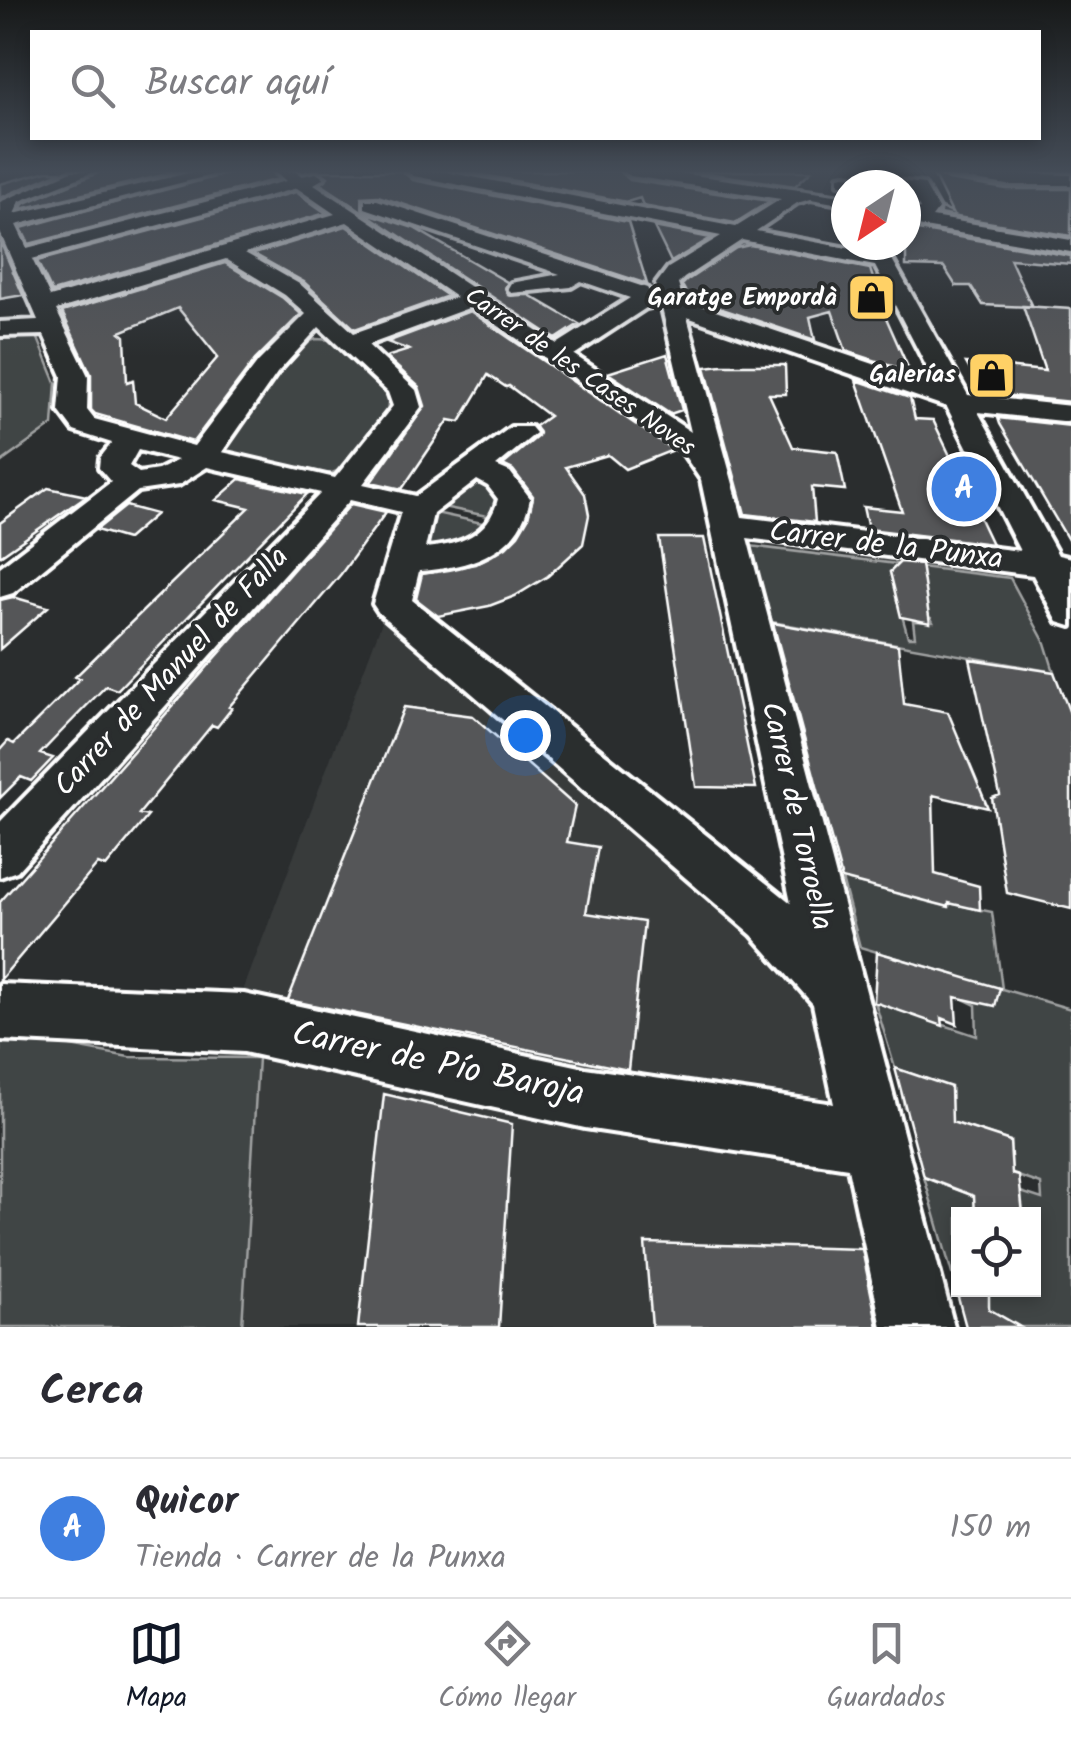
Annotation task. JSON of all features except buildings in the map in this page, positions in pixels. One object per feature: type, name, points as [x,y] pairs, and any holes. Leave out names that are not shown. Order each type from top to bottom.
[{"type":"street","points":[[11,233],[74,376],[76,419],[94,430],[130,440],[422,506]]},
{"type":"street","points":[[0,329],[47,317],[286,233]]},
{"type":"street","name":"Carrer de les Cases Noves","points":[[400,233],[475,298],[692,446],[722,504]]},
{"type":"street","points":[[412,233],[451,242],[586,294],[597,302]]},
{"type":"street","points":[[460,233],[657,293],[958,402],[1071,414]]},
{"type":"street","points":[[478,240],[494,233]]},
{"type":"street","points":[[733,233],[831,247]]},
{"type":"street","points":[[990,233],[1068,246]]},
{"type":"street","points":[[558,354],[657,293],[738,234]]},
{"type":"street","points":[[229,252],[293,290],[336,329]]},
{"type":"street","points":[[882,260],[958,402],[1059,568],[1071,614]]},
{"type":"street","points":[[519,288],[544,281],[570,280]]},
{"type":"street","name":"Carrer de Torroella","points":[[657,293],[722,504],[918,1327]]},
{"type":"street","points":[[0,584],[132,481],[170,478],[201,457],[263,372],[294,340],[475,298]]},
{"type":"street","name":"Carrer de Manuel de Falla","points":[[0,854],[344,489],[407,407],[406,396],[336,329]]},
{"type":"street","points":[[397,582],[422,506],[521,433]]},
{"type":"street","points":[[130,440],[114,458],[114,468],[132,481]]},
{"type":"street","points":[[397,582],[475,550],[508,520],[514,498],[509,487],[474,467]]},
{"type":"street","name":"Carrer de la Punxa","points":[[722,504],[1059,568]]},
{"type":"street","points":[[397,582],[770,917],[838,992]]},
{"type":"street","name":"Carrer de Pío Baroja","points":[[0,1012],[244,1023],[585,1098],[874,1142]]},
{"type":"shaded area","points":[[0,336],[37,336],[56,383],[53,425],[0,463]]},
{"type":"shaded area","points":[[316,339],[334,340],[389,392],[387,414],[347,467],[319,474],[223,451],[278,371],[304,345]]},
{"type":"shaded area","points":[[471,478],[489,485],[495,492],[499,502],[492,517],[438,506]]},
{"type":"shaded area","points":[[431,512],[489,526],[479,537],[421,553]]},
{"type":"shaded area","points":[[750,546],[1010,578],[1045,643],[1054,672],[772,622]],"holes":[[[894,568],[922,572],[916,615],[933,622],[913,621],[915,637],[908,637],[890,572]]]},
{"type":"shaded area","points":[[386,611],[804,971],[862,1249],[645,1243],[652,1327],[242,1327],[258,1059],[218,1057]]},
{"type":"shaded area","points":[[842,879],[948,907],[949,903],[992,912],[1002,989],[1071,1009],[1071,1327],[1020,1327],[989,1309],[988,1297],[1041,1297],[1041,1207],[1022,1207],[1021,1192],[1042,1199],[1041,1184],[1012,1174],[1010,1141],[904,1107],[902,1095],[951,1111],[951,1088],[895,1068],[875,1002],[977,1036],[976,1005],[961,998],[959,976],[860,947]]},
{"type":"shaded area","points":[[0,1043],[60,1044],[129,1057],[258,1058],[242,1327],[0,1327]]},
{"type":"shaded area","points":[[924,1177],[974,1196],[975,1207],[951,1207],[951,1271]]},
{"type":"place","name":"Garatge Empordà","points":[[872,298]]},
{"type":"place","name":"Galerías","points":[[991,375]]},
{"type":"place","name":"Quicor","points":[[964,489]]}]
